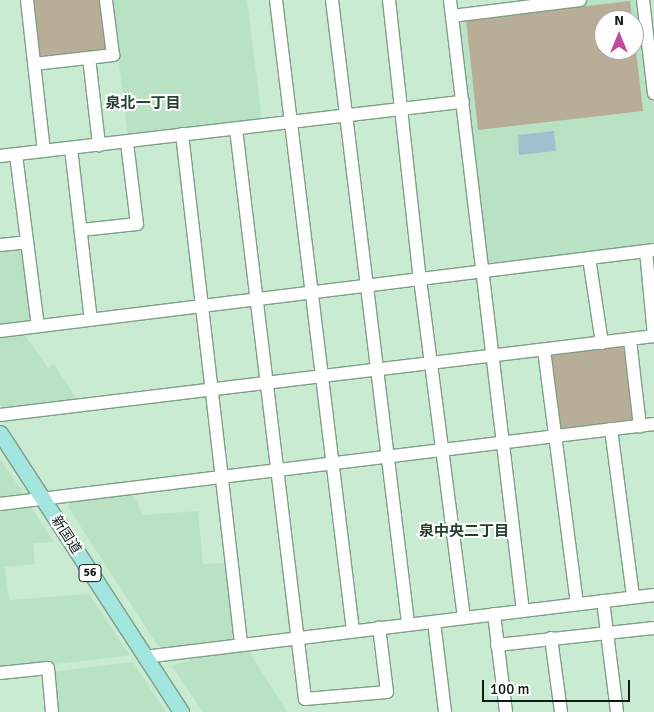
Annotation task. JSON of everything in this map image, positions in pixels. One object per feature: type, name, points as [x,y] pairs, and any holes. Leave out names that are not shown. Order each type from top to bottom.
[{"type":"main road","name":"新国道","points":[[0,433],[181,712]]},
{"type":"street","points":[[27,0],[44,151]]},
{"type":"street","points":[[34,64],[113,55],[106,0]]},
{"type":"street","points":[[276,0],[353,630]]},
{"type":"street","points":[[332,0],[386,456],[408,623]]},
{"type":"street","points":[[389,0],[420,279],[464,618]]},
{"type":"street","points":[[450,0],[522,611]]},
{"type":"street","points":[[452,16],[580,0]]},
{"type":"street","points":[[643,0],[654,93]]},
{"type":"street","points":[[89,58],[99,145]]},
{"type":"street","points":[[0,156],[463,102]]},
{"type":"street","points":[[236,128],[305,699],[387,692],[379,627]]},
{"type":"street","points":[[182,134],[241,643]]},
{"type":"street","points":[[81,230],[137,224],[127,142]]},
{"type":"street","points":[[71,148],[92,320]]},
{"type":"street","points":[[16,154],[38,326]]},
{"type":"street","points":[[0,245],[27,242]]},
{"type":"street","points":[[0,331],[650,251],[654,336],[0,416]]},
{"type":"street","points":[[589,258],[602,343]]},
{"type":"street","points":[[630,340],[640,426]]},
{"type":"street","points":[[544,350],[557,436],[577,604]]},
{"type":"street","points":[[0,504],[654,424]]},
{"type":"street","points":[[611,429],[633,597]]},
{"type":"street","points":[[144,657],[298,636],[408,623],[434,622],[654,595]]},
{"type":"street","points":[[604,600],[617,712]]},
{"type":"street","points":[[494,614],[506,712]]},
{"type":"street","points":[[434,622],[445,712]]},
{"type":"street","points":[[497,645],[654,628]]},
{"type":"street","points":[[551,638],[561,712]]},
{"type":"street","points":[[0,673],[48,668],[52,712]]},
{"type":"shaded area","points":[[30,0],[103,0],[109,50],[40,59]]},
{"type":"shaded area","points":[[111,0],[247,0],[262,121],[128,137]]},
{"type":"shaded area","points":[[580,0],[643,0],[654,95],[654,250],[482,273],[452,16]]},
{"type":"shaded area","points":[[630,1],[631,10],[594,10],[594,60],[637,60],[643,111],[478,130],[466,20]]},
{"type":"shaded area","points":[[21,245],[33,315],[28,322],[0,325],[0,247]]},
{"type":"shaded area","points":[[25,335],[48,368],[54,364],[80,404],[6,414],[0,404],[0,338]]},
{"type":"shaded area","points":[[624,344],[636,417],[633,422],[561,431],[557,428],[548,356],[551,353]]},
{"type":"shaded area","points":[[0,459],[26,497],[0,500]]},
{"type":"shaded area","points":[[132,492],[143,515],[198,511],[203,564],[230,563],[235,641],[165,649],[158,646],[68,507],[72,499]]},
{"type":"shaded area","points":[[29,504],[54,542],[33,543],[35,564],[5,567],[9,600],[89,594],[130,655],[0,671],[0,507]]},
{"type":"shaded area","points":[[247,648],[287,712],[203,712],[172,666],[197,658],[196,655]]},
{"type":"shaded area","points":[[133,662],[166,712],[55,712],[50,672]]},
{"type":"water","points":[[554,131],[556,151],[519,155],[518,135]]},
{"type":"district","name":"泉北一丁目","points":[[143,104]]},
{"type":"district","name":"泉中央二丁目","points":[[464,532]]}]
